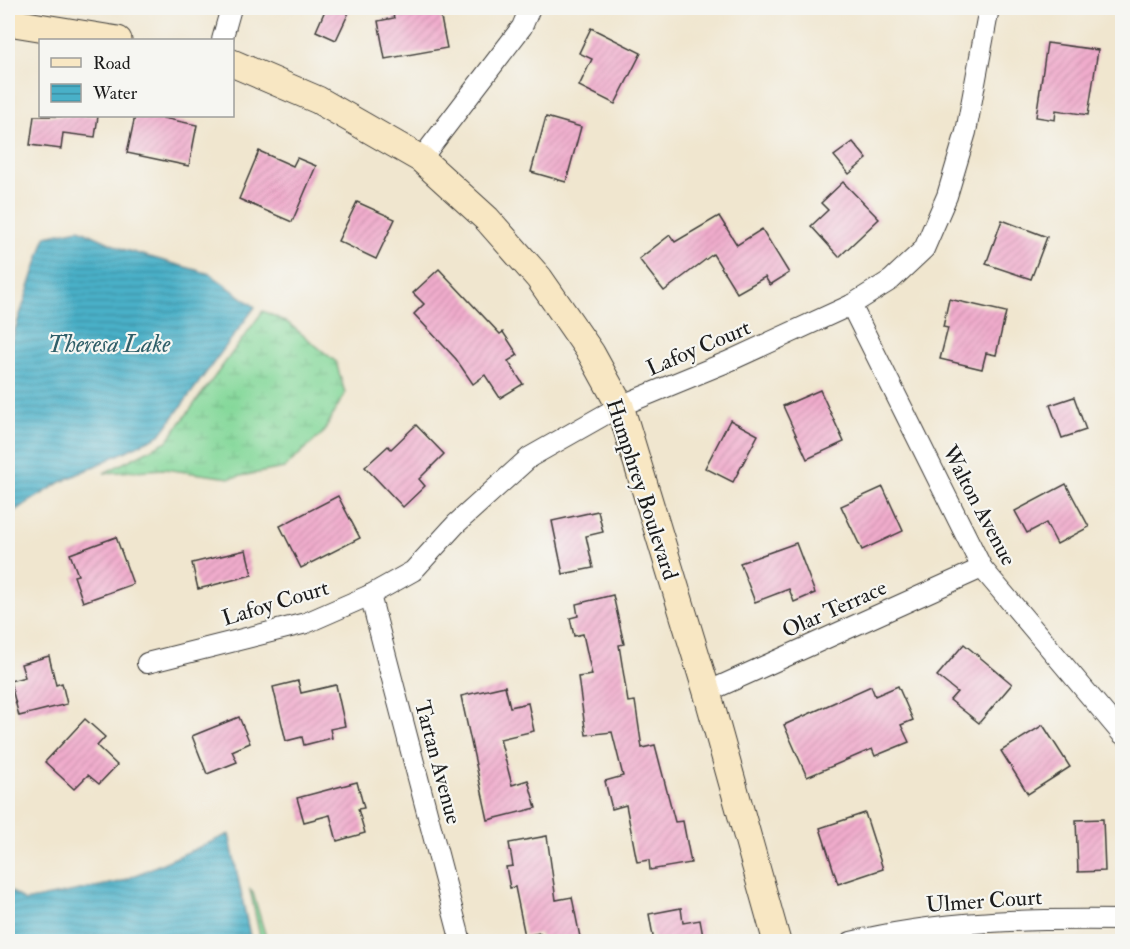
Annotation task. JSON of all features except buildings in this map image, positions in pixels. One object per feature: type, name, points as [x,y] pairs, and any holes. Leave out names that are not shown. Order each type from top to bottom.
[{"type":"street","points":[[222,39],[231,8]]},
{"type":"street","points":[[421,159],[522,27],[530,8]]},
{"type":"street","name":"Lafoy Court","points":[[147,663],[306,623],[370,595],[413,571],[456,524],[530,457],[620,406],[727,362],[851,305],[891,280],[924,249],[947,196],[966,132],[989,8]]},
{"type":"street","points":[[8,22],[112,39]]},
{"type":"street","name":"Humphrey Boulevard","points":[[234,64],[318,100],[421,159],[487,219],[538,278],[591,353],[620,406],[707,692],[777,942]]},
{"type":"street","name":"Walton Avenue","points":[[851,305],[982,567],[1122,734]]},
{"type":"street","name":"Olar Terrace","points":[[707,692],[982,567]]},
{"type":"street","name":"Tartan Avenue","points":[[370,595],[461,942]]},
{"type":"street","name":"Ulmer Court","points":[[851,942],[894,931],[1013,919],[1122,920]]},
{"type":"green space","points":[[263,311],[288,323],[336,362],[345,393],[323,433],[284,468],[230,478],[164,469],[104,473],[167,441]]},
{"type":"green space","points":[[250,890],[253,893],[267,941],[261,941]]},
{"type":"water","name":"Theresa Lake","points":[[79,229],[125,250],[210,274],[255,307],[160,435],[61,482],[8,515],[8,351],[46,236]]},
{"type":"water","points":[[229,834],[251,941],[8,941],[8,889],[25,901],[120,882]]}]
